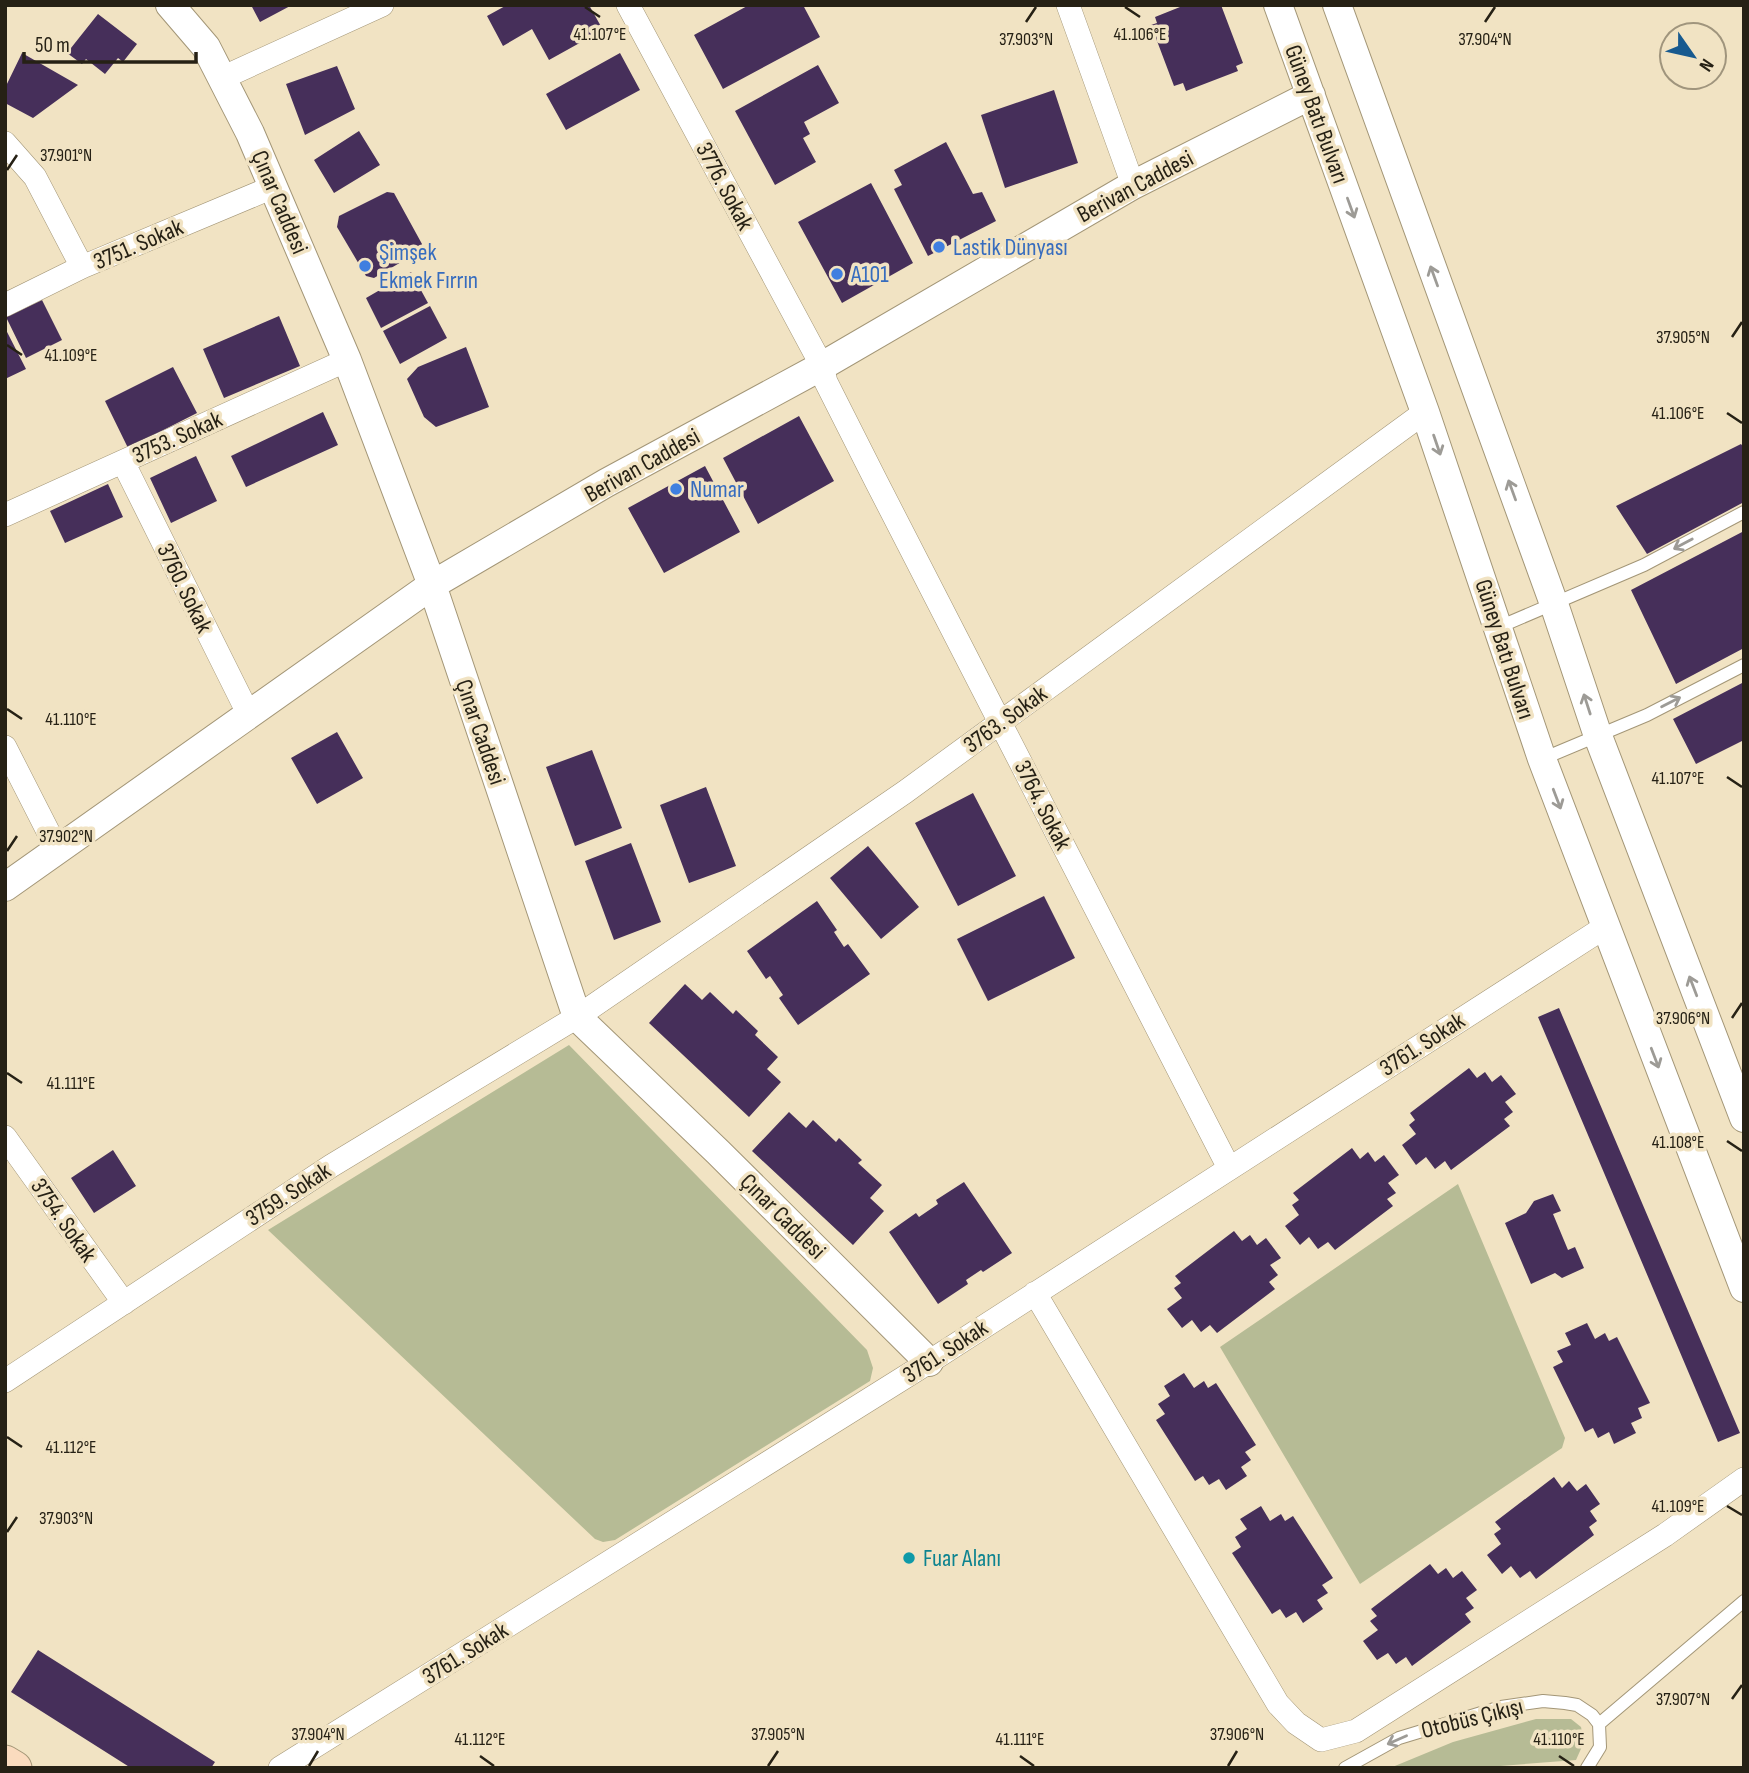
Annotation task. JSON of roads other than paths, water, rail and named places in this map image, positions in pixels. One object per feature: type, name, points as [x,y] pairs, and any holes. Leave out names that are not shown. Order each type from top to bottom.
[{"type":"main road","points":[[5,1762],[15,1768]]},
{"type":"street","name":"Çınar Caddesi","points":[[170,5],[206,47],[250,133],[348,360],[432,585],[577,1017],[719,1152],[929,1362]]},
{"type":"street","points":[[222,78],[382,5]]},
{"type":"street","name":"3776. Sokak","points":[[628,5],[822,366]]},
{"type":"street","points":[[1068,5],[1133,185]]},
{"type":"street","name":"Güney Batı Bulvarı","points":[[1278,5],[1425,412],[1542,760],[1744,1288]]},
{"type":"street","points":[[1337,5],[1598,736],[1740,1098]]},
{"type":"street","name":"Berivan Caddesi","points":[[5,887],[432,585],[606,484],[822,366],[1133,185],[1311,95]]},
{"type":"street","points":[[5,143],[35,177],[82,267]]},
{"type":"street","name":"3751. Sokak","points":[[5,305],[82,267],[273,187]]},
{"type":"street","name":"3753. Sokak","points":[[5,514],[348,360]]},
{"type":"street","name":"3764. Sokak","points":[[822,366],[826,382],[876,481],[1229,1168]]},
{"type":"street","name":"3763. Sokak","points":[[577,1017],[905,792],[1425,412]]},
{"type":"street","name":"3760. Sokak","points":[[123,462],[248,713]]},
{"type":"street","points":[[5,747],[58,851]]},
{"type":"street","name":"3761. Sokak","points":[[280,1768],[929,1362],[1605,927]]},
{"type":"street","name":"3759. Sokak","points":[[5,1381],[331,1166],[577,1017]]},
{"type":"street","name":"3754. Sokak","points":[[5,1137],[124,1303]]},
{"type":"street","points":[[1035,1293],[1278,1704],[1296,1723],[1321,1740],[1356,1731],[1665,1535],[1744,1479]]},
{"type":"lane","points":[[1499,627],[1644,565],[1744,512]]},
{"type":"lane","points":[[1542,760],[1647,715],[1744,665]]},
{"type":"lane","points":[[1587,1768],[1600,1747],[1599,1724],[1744,1601]]},
{"type":"lane","name":"Otobüs Çıkışı","points":[[1345,1768],[1399,1738],[1501,1707],[1543,1701],[1577,1705],[1592,1715],[1599,1724]]},
{"type":"place","name":"Lastik Dünyası","points":[[939,247]]},
{"type":"place","name":"Şimşek Ekmek Fırrın","points":[[365,266]]},
{"type":"place","name":"A101","points":[[837,274]]},
{"type":"place","name":"Numar","points":[[676,489]]},
{"type":"place","name":"Fuar Alanı","points":[[909,1558]]}]
